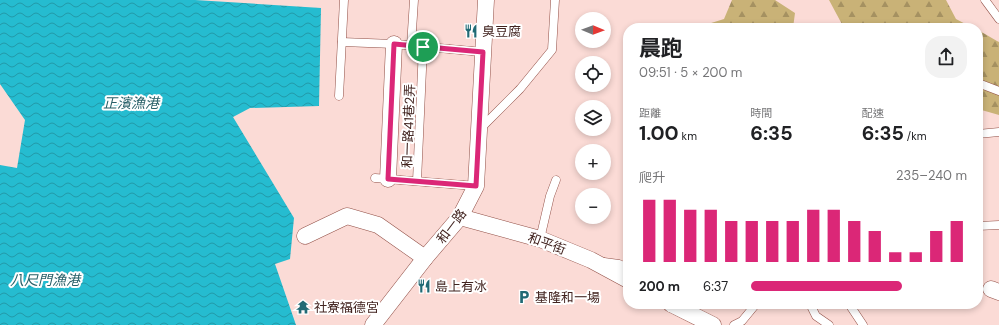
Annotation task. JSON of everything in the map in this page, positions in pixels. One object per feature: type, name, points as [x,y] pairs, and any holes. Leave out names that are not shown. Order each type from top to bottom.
[{"type":"street","name":"和一路","points":[[373,325],[425,258],[460,217],[476,186],[486,0]]},
{"type":"street","points":[[382,179],[394,44]]},
{"type":"street","points":[[305,236],[347,216],[378,225],[425,258]]},
{"type":"street","name":"和平街","points":[[460,217],[540,238],[592,260],[623,277]]},
{"type":"street","points":[[681,309],[713,325]]},
{"type":"lane","points":[[339,96],[344,0]]},
{"type":"lane","points":[[411,46],[414,0]]},
{"type":"lane","points":[[479,130],[520,89],[552,50],[555,0]]},
{"type":"lane","points":[[985,0],[999,19]]},
{"type":"lane","points":[[342,42],[394,44],[483,52]]},
{"type":"lane","name":"和一路41巷2弄","points":[[417,181],[423,47]]},
{"type":"lane","points":[[983,85],[999,91]]},
{"type":"lane","points":[[983,134],[999,132]]},
{"type":"lane","points":[[382,179],[476,186]]},
{"type":"lane","points":[[540,238],[550,196],[556,180]]},
{"type":"lane","points":[[983,226],[999,225]]},
{"type":"lane","points":[[592,260],[623,266]]},
{"type":"lane","points":[[734,325],[742,321],[752,309]]},
{"type":"lane","points":[[812,309],[816,316],[829,325]]},
{"type":"lane","points":[[852,309],[863,325]]},
{"type":"green space","points":[[732,0],[775,0],[795,13],[794,23],[711,23],[724,19]]},
{"type":"green space","points":[[829,0],[946,0],[956,19],[964,23],[841,23]]},
{"type":"green space","points":[[983,33],[999,42],[999,115],[983,110]]},
{"type":"water","name":"正濱漁港","points":[[0,0],[195,0],[321,8],[319,106],[250,108],[233,117],[294,218],[290,259],[275,264],[296,325],[0,325],[0,165],[17,168],[25,120],[0,84]]},
{"type":"place","name":"臭豆腐","points":[[471,31]]},
{"type":"place","name":"島上有冰","points":[[424,286]]},
{"type":"place","name":"基隆和一場","points":[[524,297]]},
{"type":"place","name":"社寮福德宮","points":[[303,307]]},
{"type":"route","points":[[394,44],[423,47],[483,52],[476,186],[388,179],[394,44]]},
{"type":"water label","name":"八尺門漁港","points":[[45,280]]}]
